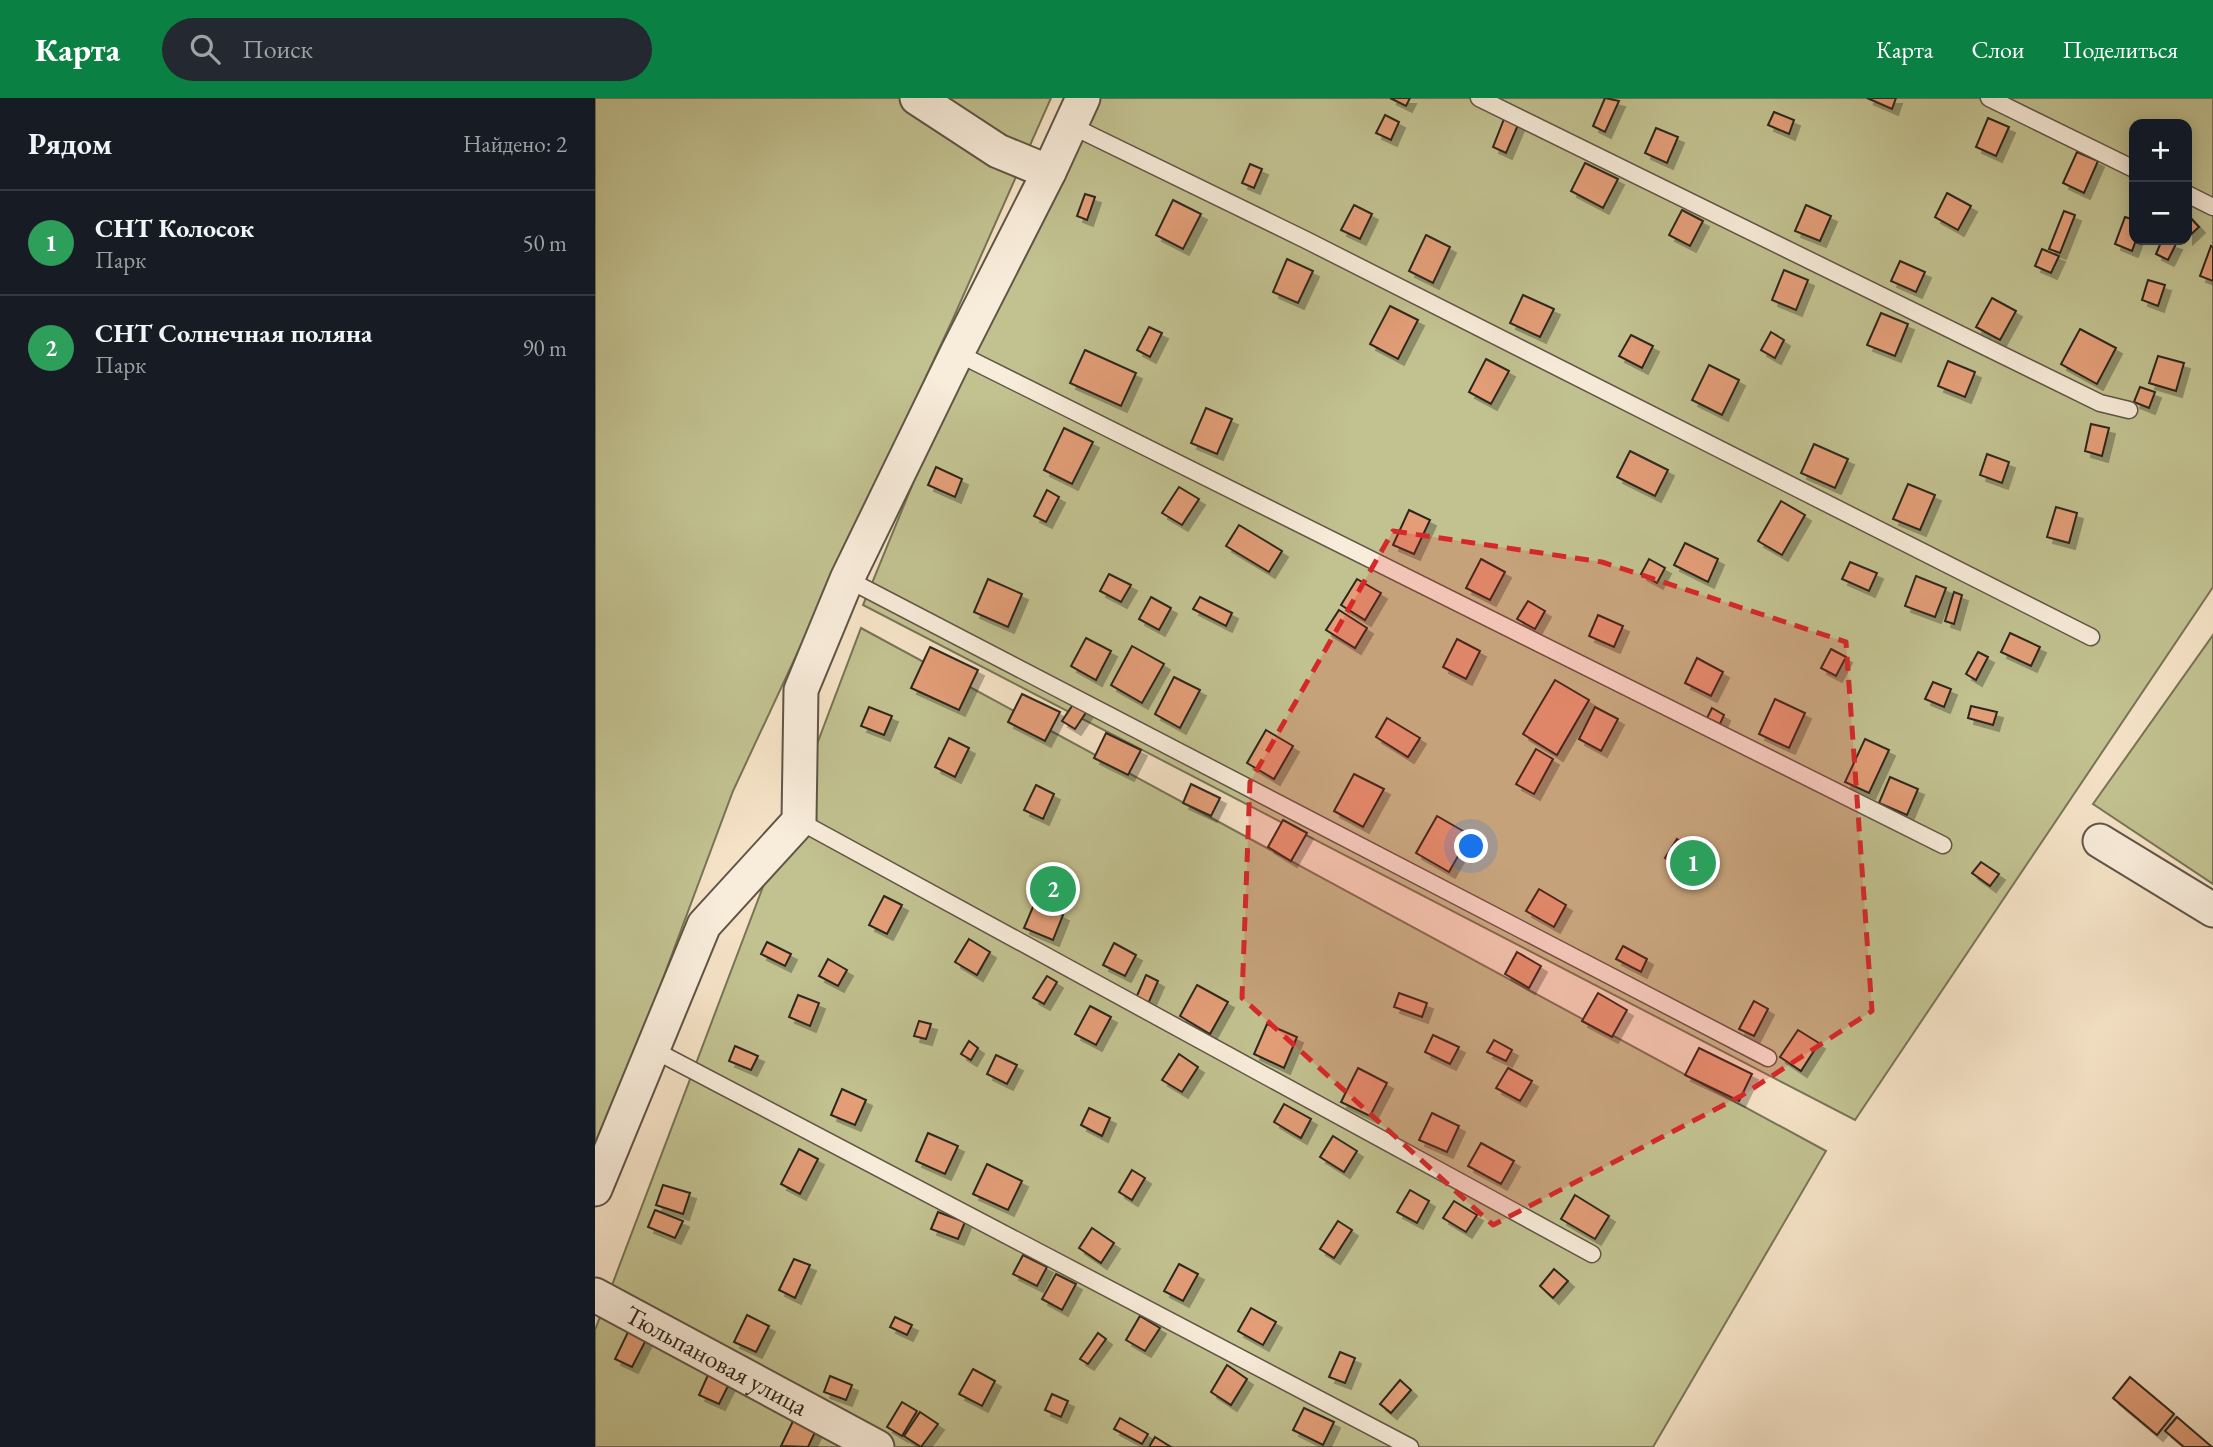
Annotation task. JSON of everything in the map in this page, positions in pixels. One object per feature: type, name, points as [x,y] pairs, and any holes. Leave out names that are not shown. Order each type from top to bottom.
[{"type":"street","points":[[917,98],[998,151],[1049,172]]},
{"type":"street","points":[[595,1189],[704,925],[799,821],[801,690],[847,579],[1077,112]]},
{"type":"street","points":[[2099,841],[2213,910]]},
{"type":"street","name":"Тюльпановая улица","points":[[595,1295],[877,1447]]},
{"type":"lane","points":[[1479,98],[2100,403],[2129,410]]},
{"type":"lane","points":[[1989,98],[2129,167]]},
{"type":"lane","points":[[1077,112],[1330,251],[2091,637]]},
{"type":"lane","points":[[2192,196],[2213,207]]},
{"type":"lane","points":[[957,353],[1943,845]]},
{"type":"lane","points":[[847,579],[1768,1058]]},
{"type":"lane","points":[[799,821],[1592,1254]]},
{"type":"lane","points":[[652,1049],[1410,1447]]},
{"type":"highlighted area","points":[[1393,531],[1602,562],[1846,642],[1872,1011],[1741,1096],[1493,1225],[1242,998],[1250,782]]},
{"type":"shaded area","points":[[595,98],[1051,98],[952,321],[733,791],[649,1016],[595,1146]]},
{"type":"shaded area","points":[[1071,98],[2213,98],[2213,587],[1855,1120],[863,605]]},
{"type":"shaded area","points":[[861,628],[1826,1151],[1653,1447],[595,1447],[595,1330]]},
{"type":"shaded area","points":[[2213,635],[2213,884],[2093,804]]},
{"type":"building","points":[[1390,98],[1410,98],[1406,106]]},
{"type":"building","points":[[1605,98],[1619,101],[1605,132],[1593,126]]},
{"type":"building","points":[[1867,98],[1896,98],[1892,109]]},
{"type":"building","points":[[1774,112],[1794,120],[1789,134],[1768,125]]},
{"type":"building","points":[[1385,115],[1399,122],[1391,140],[1376,133]]},
{"type":"building","points":[[1988,118],[2009,127],[1996,156],[1976,147]]},
{"type":"building","points":[[1504,119],[1518,125],[1506,153],[1493,147]]},
{"type":"building","points":[[1656,128],[1678,137],[1667,163],[1645,153]]},
{"type":"building","points":[[2077,152],[2098,161],[2084,193],[2063,183]]},
{"type":"building","points":[[1585,163],[1618,179],[1603,208],[1571,191]]},
{"type":"building","points":[[1250,164],[1262,169],[1254,188],[1242,183]]},
{"type":"building","points":[[1947,193],[1971,206],[1958,230],[1935,217]]},
{"type":"building","points":[[1085,194],[1095,197],[1087,220],[1077,216]]},
{"type":"building","points":[[1173,200],[1201,214],[1183,249],[1156,235]]},
{"type":"building","points":[[1354,205],[1372,214],[1360,239],[1341,230]]},
{"type":"building","points":[[1806,205],[1831,216],[1820,241],[1795,231]]},
{"type":"building","points":[[1682,210],[1703,221],[1690,246],[1669,235]]},
{"type":"building","points":[[2064,211],[2075,215],[2060,253],[2049,249]]},
{"type":"building","points":[[2125,217],[2129,218],[2129,245],[2134,245],[2132,251],[2115,244]]},
{"type":"building","points":[[2192,219],[2199,227],[2192,233]]},
{"type":"building","points":[[1426,235],[1450,247],[1433,283],[1409,271]]},
{"type":"building","points":[[2160,245],[2176,245],[2168,260],[2156,254]]},
{"type":"building","points":[[2211,246],[2213,247],[2213,281],[2200,276]]},
{"type":"building","points":[[2042,249],[2059,256],[2051,273],[2035,266]]},
{"type":"building","points":[[1287,259],[1313,271],[1298,303],[1273,292]]},
{"type":"building","points":[[1900,261],[1925,272],[1916,292],[1891,281]]},
{"type":"building","points":[[1784,270],[1808,280],[1796,310],[1772,300]]},
{"type":"building","points":[[2148,280],[2165,285],[2158,306],[2142,300]]},
{"type":"building","points":[[1523,295],[1554,309],[1540,337],[1510,323]]},
{"type":"building","points":[[1992,298],[2016,311],[2000,340],[1976,327]]},
{"type":"building","points":[[1390,306],[1418,320],[1398,359],[1370,344]]},
{"type":"building","points":[[1881,313],[1908,324],[1895,356],[1867,345]]},
{"type":"building","points":[[1149,327],[1162,333],[1150,357],[1137,350]]},
{"type":"building","points":[[2080,329],[2116,348],[2097,384],[2061,364]]},
{"type":"building","points":[[1771,332],[1784,340],[1775,358],[1761,350]]},
{"type":"building","points":[[1631,335],[1653,346],[1642,368],[1619,356]]},
{"type":"building","points":[[1085,350],[1136,373],[1121,406],[1070,383]]},
{"type":"building","points":[[2158,356],[2184,363],[2176,391],[2149,383]]},
{"type":"building","points":[[1486,359],[1509,371],[1491,404],[1469,392]]},
{"type":"building","points":[[1948,361],[1975,372],[1965,397],[1938,386]]},
{"type":"building","points":[[1709,365],[1739,380],[1722,415],[1692,400]]},
{"type":"building","points":[[2140,387],[2155,392],[2149,408],[2134,402]]},
{"type":"building","points":[[1206,408],[1232,419],[1217,454],[1191,443]]},
{"type":"building","points":[[2091,424],[2109,428],[2102,456],[2085,451]]},
{"type":"building","points":[[1064,428],[1093,442],[1072,484],[1044,470]]},
{"type":"building","points":[[1814,444],[1848,459],[1835,488],[1801,473]]},
{"type":"building","points":[[1630,451],[1668,470],[1655,496],[1617,477]]},
{"type":"building","points":[[1987,454],[2009,462],[2002,483],[1980,475]]},
{"type":"building","points":[[936,467],[962,479],[955,497],[928,485]]},
{"type":"building","points":[[1908,484],[1935,495],[1920,530],[1893,519]]},
{"type":"building","points":[[1179,487],[1199,499],[1182,525],[1162,513]]},
{"type":"building","points":[[1047,490],[1059,497],[1046,522],[1034,516]]},
{"type":"building","points":[[1781,501],[1805,515],[1782,555],[1758,541]]},
{"type":"building","points":[[2056,507],[2077,513],[2069,543],[2047,537]]},
{"type":"building","points":[[1409,510],[1430,520],[1414,554],[1393,545]]},
{"type":"building","points":[[1239,525],[1282,551],[1269,572],[1226,546]]},
{"type":"building","points":[[1685,543],[1718,559],[1708,582],[1674,565]]},
{"type":"building","points":[[1481,559],[1505,572],[1490,600],[1466,588]]},
{"type":"building","points":[[1649,559],[1665,568],[1657,583],[1641,574]]},
{"type":"building","points":[[1850,562],[1877,573],[1869,591],[1842,579]]},
{"type":"building","points":[[1109,574],[1131,585],[1121,602],[1100,591]]},
{"type":"building","points":[[1916,576],[1946,588],[1935,617],[1905,606]]},
{"type":"building","points":[[988,579],[1022,594],[1008,627],[974,612]]},
{"type":"building","points":[[1357,579],[1381,593],[1365,620],[1341,605]]},
{"type":"building","points":[[1954,592],[1962,595],[1954,624],[1945,621]]},
{"type":"building","points":[[1151,597],[1171,608],[1159,630],[1139,619]]},
{"type":"building","points":[[1200,597],[1232,613],[1226,626],[1193,609]]},
{"type":"building","points":[[1528,601],[1545,611],[1535,629],[1517,619]]},
{"type":"building","points":[[1339,610],[1367,628],[1355,648],[1326,630]]},
{"type":"building","points":[[1598,615],[1623,626],[1614,647],[1589,636]]},
{"type":"building","points":[[2010,633],[2040,647],[2031,666],[2001,652]]},
{"type":"building","points":[[1086,638],[1111,651],[1096,680],[1071,666]]},
{"type":"building","points":[[1457,639],[1480,651],[1466,679],[1443,667]]},
{"type":"building","points":[[1132,646],[1164,664],[1142,703],[1111,685]]},
{"type":"building","points":[[930,647],[978,670],[959,710],[911,688]]},
{"type":"building","points":[[1831,649],[1846,657],[1836,676],[1821,668]]},
{"type":"building","points":[[1978,652],[1988,657],[1976,680],[1966,674]]},
{"type":"building","points":[[1697,658],[1723,672],[1711,696],[1685,683]]},
{"type":"building","points":[[1174,677],[1200,690],[1180,728],[1155,714]]},
{"type":"building","points":[[1555,680],[1589,700],[1557,755],[1523,734]]},
{"type":"building","points":[[1933,682],[1951,689],[1944,707],[1925,699]]},
{"type":"building","points":[[1022,694],[1060,712],[1045,741],[1008,722]]},
{"type":"building","points":[[1775,699],[1805,713],[1789,748],[1759,734]]},
{"type":"building","points":[[1074,703],[1087,711],[1075,729],[1062,721]]},
{"type":"building","points":[[1971,706],[1997,712],[1993,725],[1968,718]]},
{"type":"building","points":[[869,707],[892,716],[884,735],[861,726]]},
{"type":"building","points":[[1595,707],[1618,719],[1601,751],[1579,739]]},
{"type":"building","points":[[1712,708],[1724,715],[1720,724],[1707,718]]},
{"type":"building","points":[[1387,718],[1420,738],[1408,757],[1376,737]]},
{"type":"building","points":[[1266,730],[1293,746],[1274,779],[1247,763]]},
{"type":"building","points":[[1106,733],[1141,750],[1128,775],[1094,758]]},
{"type":"building","points":[[949,738],[969,748],[955,777],[935,767]]},
{"type":"building","points":[[1865,739],[1889,750],[1869,793],[1845,782]]},
{"type":"building","points":[[1536,749],[1553,759],[1534,794],[1516,784]]},
{"type":"building","points":[[1354,774],[1384,789],[1363,827],[1334,811]]},
{"type":"building","points":[[1890,777],[1918,789],[1907,815],[1879,803]]},
{"type":"building","points":[[1191,784],[1220,798],[1211,816],[1183,803]]},
{"type":"building","points":[[1036,785],[1054,794],[1043,819],[1024,810]]},
{"type":"building","points":[[1437,816],[1470,835],[1449,872],[1416,853]]},
{"type":"building","points":[[1283,820],[1307,833],[1291,861],[1268,847]]},
{"type":"building","points":[[1677,839],[1702,855],[1691,874],[1665,858]]},
{"type":"building","points":[[1981,862],[1999,874],[1990,886],[1972,873]]},
{"type":"building","points":[[1539,889],[1566,905],[1554,927],[1526,911]]},
{"type":"building","points":[[884,896],[902,905],[887,934],[869,925]]},
{"type":"building","points":[[1035,902],[1063,915],[1053,940],[1024,928]]},
{"type":"building","points":[[969,939],[990,952],[977,975],[955,962]]},
{"type":"building","points":[[767,942],[791,954],[785,966],[761,954]]},
{"type":"building","points":[[1114,943],[1136,955],[1125,976],[1103,965]]},
{"type":"building","points":[[1623,946],[1647,959],[1641,972],[1616,959]]},
{"type":"building","points":[[1517,952],[1541,966],[1529,988],[1505,974]]},
{"type":"building","points":[[828,959],[847,970],[838,986],[819,976]]},
{"type":"building","points":[[1146,975],[1158,981],[1148,1004],[1136,998]]},
{"type":"building","points":[[1047,976],[1057,982],[1044,1004],[1033,998]]},
{"type":"building","points":[[1197,985],[1228,1002],[1210,1034],[1180,1016]]},
{"type":"building","points":[[1399,993],[1427,1003],[1422,1017],[1394,1007]]},
{"type":"building","points":[[1598,993],[1627,1010],[1612,1037],[1582,1021]]},
{"type":"building","points":[[798,995],[819,1003],[810,1026],[789,1017]]},
{"type":"building","points":[[1754,1001],[1768,1009],[1754,1036],[1739,1029]]},
{"type":"building","points":[[1090,1006],[1111,1017],[1096,1045],[1075,1034]]},
{"type":"building","points":[[919,1021],[931,1024],[926,1039],[914,1036]]},
{"type":"building","points":[[1267,1024],[1297,1037],[1284,1068],[1254,1054]]},
{"type":"building","points":[[1798,1030],[1819,1043],[1801,1071],[1780,1057]]},
{"type":"building","points":[[1433,1035],[1459,1047],[1450,1064],[1425,1052]]},
{"type":"building","points":[[1494,1040],[1512,1050],[1506,1061],[1487,1052]]},
{"type":"building","points":[[969,1041],[978,1048],[971,1060],[961,1054]]},
{"type":"building","points":[[735,1046],[758,1056],[751,1070],[729,1061]]},
{"type":"building","points":[[1699,1048],[1752,1074],[1739,1101],[1685,1075]]},
{"type":"building","points":[[1179,1054],[1198,1067],[1182,1092],[1162,1080]]},
{"type":"building","points":[[996,1055],[1017,1065],[1007,1084],[987,1074]]},
{"type":"building","points":[[1358,1068],[1387,1083],[1370,1116],[1341,1102]]},
{"type":"building","points":[[1508,1068],[1532,1081],[1520,1101],[1496,1088]]},
{"type":"building","points":[[842,1089],[866,1100],[855,1125],[831,1115]]},
{"type":"building","points":[[1284,1104],[1311,1119],[1301,1138],[1274,1122]]},
{"type":"building","points":[[1089,1108],[1110,1118],[1102,1136],[1081,1125]]},
{"type":"building","points":[[1432,1113],[1459,1126],[1447,1152],[1419,1140]]},
{"type":"building","points":[[928,1133],[958,1146],[945,1174],[916,1161]]},
{"type":"building","points":[[1333,1136],[1357,1151],[1344,1172],[1320,1157]]},
{"type":"building","points":[[1481,1143],[1514,1161],[1501,1184],[1468,1166]]},
{"type":"building","points":[[799,1149],[818,1159],[800,1194],[781,1184]]},
{"type":"building","points":[[987,1164],[1022,1181],[1008,1210],[973,1194]]},
{"type":"building","points":[[1132,1170],[1145,1178],[1132,1200],[1119,1192]]},
{"type":"building","points":[[663,1185],[690,1193],[683,1214],[656,1205]]},
{"type":"building","points":[[1410,1190],[1429,1201],[1417,1223],[1397,1212]]},
{"type":"building","points":[[1575,1195],[1609,1216],[1595,1239],[1561,1219]]},
{"type":"building","points":[[1454,1201],[1477,1215],[1466,1232],[1443,1218]]},
{"type":"building","points":[[655,1210],[683,1221],[675,1238],[648,1227]]},
{"type":"building","points":[[938,1212],[965,1222],[958,1239],[931,1229]]},
{"type":"building","points":[[1338,1221],[1352,1230],[1334,1258],[1320,1249]]},
{"type":"building","points":[[1092,1228],[1114,1243],[1101,1263],[1079,1248]]},
{"type":"building","points":[[1023,1255],[1047,1267],[1037,1286],[1013,1274]]},
{"type":"building","points":[[794,1259],[810,1265],[795,1298],[779,1290]]},
{"type":"building","points":[[1179,1264],[1198,1274],[1183,1301],[1164,1291]]},
{"type":"building","points":[[1554,1269],[1568,1281],[1553,1298],[1540,1286]]},
{"type":"building","points":[[1056,1274],[1076,1284],[1062,1310],[1042,1299]]},
{"type":"building","points":[[1251,1308],[1276,1322],[1263,1345],[1238,1331]]},
{"type":"building","points":[[747,1315],[769,1326],[756,1352],[734,1342]]},
{"type":"building","points":[[1140,1316],[1160,1328],[1145,1351],[1126,1340]]},
{"type":"building","points":[[895,1317],[912,1325],[907,1335],[890,1327]]},
{"type":"building","points":[[629,1330],[647,1338],[632,1367],[615,1359]]},
{"type":"building","points":[[1098,1333],[1106,1339],[1088,1364],[1080,1359]]},
{"type":"building","points":[[1340,1352],[1355,1358],[1345,1383],[1329,1377]]},
{"type":"building","points":[[1227,1365],[1247,1379],[1231,1405],[1211,1392]]},
{"type":"building","points":[[973,1369],[995,1381],[982,1406],[959,1394]]},
{"type":"building","points":[[708,1375],[729,1384],[719,1404],[699,1395]]},
{"type":"building","points":[[830,1376],[852,1385],[846,1400],[824,1392]]},
{"type":"building","points":[[2130,1377],[2174,1414],[2157,1435],[2113,1398]]},
{"type":"building","points":[[1400,1380],[1411,1390],[1391,1413],[1380,1404]]},
{"type":"building","points":[[1052,1394],[1068,1401],[1061,1417],[1045,1410]]},
{"type":"building","points":[[902,1402],[917,1411],[902,1436],[887,1427]]},
{"type":"building","points":[[1304,1408],[1334,1422],[1323,1445],[1293,1430]]},
{"type":"building","points":[[920,1412],[938,1424],[921,1447],[904,1436]]},
{"type":"building","points":[[2177,1417],[2212,1447],[2184,1447],[2165,1431]]},
{"type":"building","points":[[1120,1418],[1148,1434],[1142,1444],[1114,1429]]},
{"type":"building","points":[[794,1419],[816,1430],[808,1447],[781,1446]]},
{"type":"building","points":[[1155,1437],[1171,1447],[1149,1447]]},
{"type":"place","name":"СНТ Колосок","points":[[1693,863]]},
{"type":"place","name":"СНТ Солнечная поляна","points":[[1053,889]]}]
